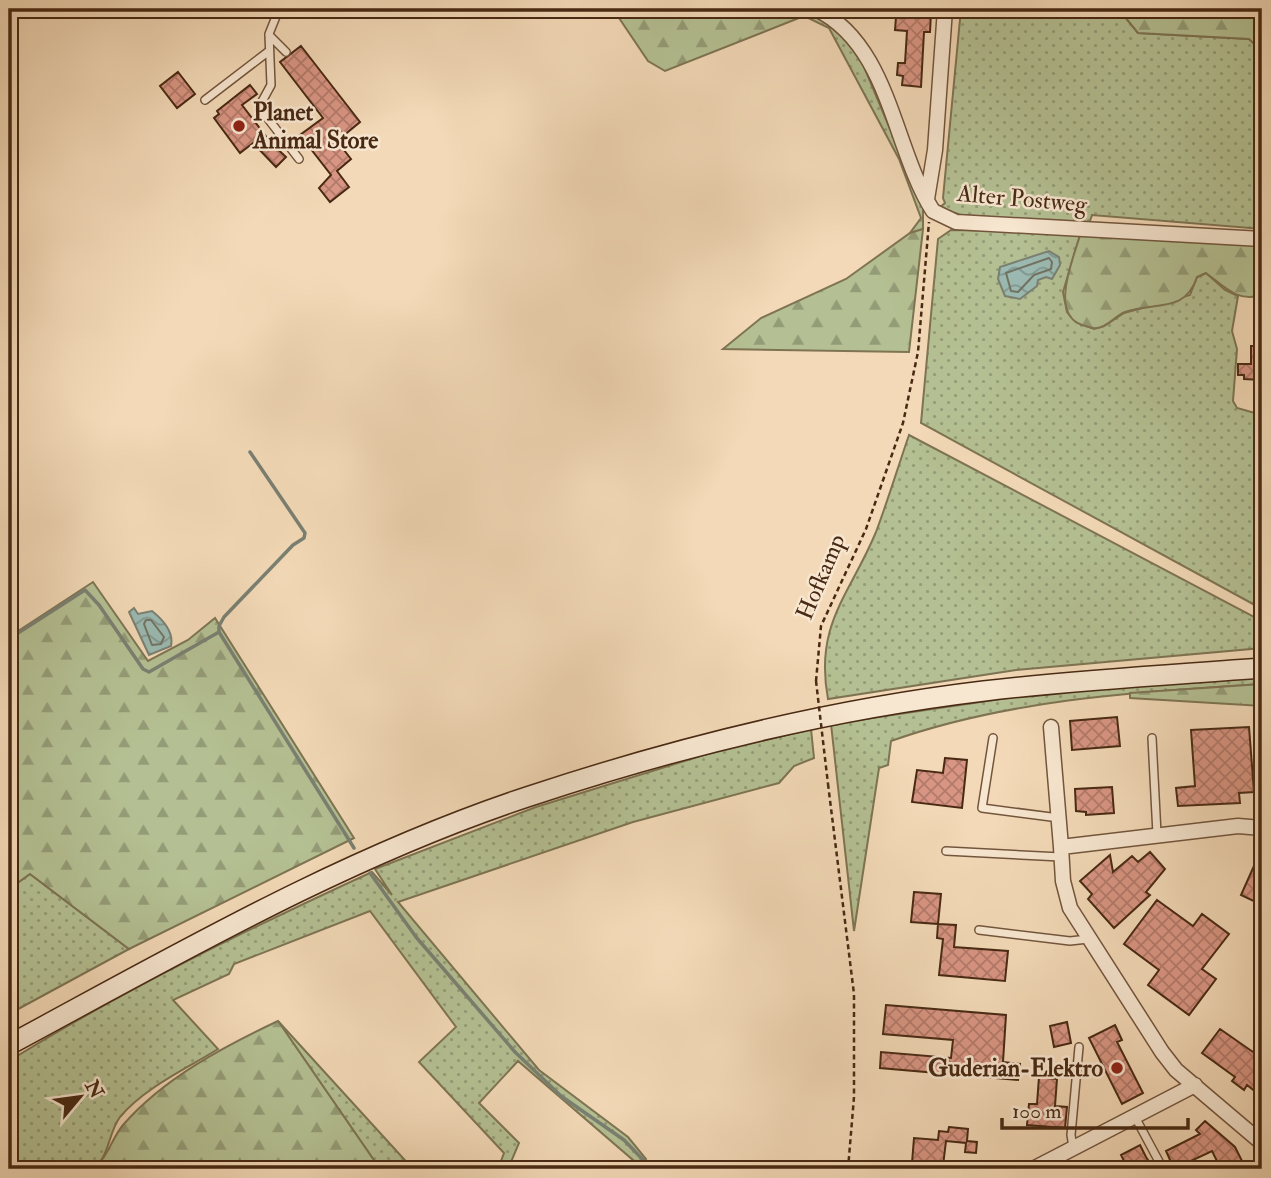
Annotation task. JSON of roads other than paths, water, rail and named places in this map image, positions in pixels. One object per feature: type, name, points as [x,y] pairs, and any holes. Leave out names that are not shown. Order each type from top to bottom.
[{"type":"main road","points":[[9,1045],[270,905],[398,847],[530,796],[701,747],[797,723],[874,708],[983,691],[1262,668]]},
{"type":"street","name":"Alter Postweg","points":[[816,9],[827,14],[859,45],[882,90],[933,211],[956,222],[1262,239]]},
{"type":"street","points":[[927,201],[935,149],[945,9]]},
{"type":"street","points":[[1051,727],[1063,881],[1070,908],[1088,940],[1176,1070],[1262,1143]]},
{"type":"street","points":[[1061,852],[1157,834],[1238,826],[1262,828]]},
{"type":"street","points":[[1040,1167],[1073,1147],[1195,1085]]},
{"type":"lane","points":[[279,9],[268,34],[271,85],[259,107],[299,159]]},
{"type":"lane","points":[[268,34],[286,52]]},
{"type":"lane","points":[[205,100],[269,51]]},
{"type":"lane","points":[[993,738],[982,808],[1059,818]]},
{"type":"lane","points":[[1152,738],[1157,834]]},
{"type":"lane","points":[[946,851],[1061,852]]},
{"type":"lane","points":[[979,930],[1070,941],[1088,940]]},
{"type":"lane","points":[[1073,1147],[1071,1135],[1079,1047]]},
{"type":"lane","points":[[1134,1115],[1163,1169]]},
{"type":"water","points":[[1049,251],[1059,257],[1060,265],[1052,279],[1046,277],[1038,280],[1037,286],[1020,299],[1005,296],[998,279],[1000,267]]},
{"type":"water","points":[[134,608],[138,614],[152,611],[160,618],[169,631],[171,646],[149,655],[129,612]]},
{"type":"waterway","points":[[219,632],[224,617],[293,545],[304,538],[305,533],[250,452]]},
{"type":"waterway","points":[[9,650],[18,633],[85,590],[99,605],[143,669],[149,672],[219,632],[354,848]]},
{"type":"waterway","points":[[9,843],[17,856],[9,872]]},
{"type":"waterway","points":[[370,873],[416,937],[515,1052],[561,1096],[624,1140],[652,1169]]},
{"type":"place","name":"Planet Animal Store","points":[[239,126]]},
{"type":"place","name":"Guderian-Elektro","points":[[1117,1068]]}]
